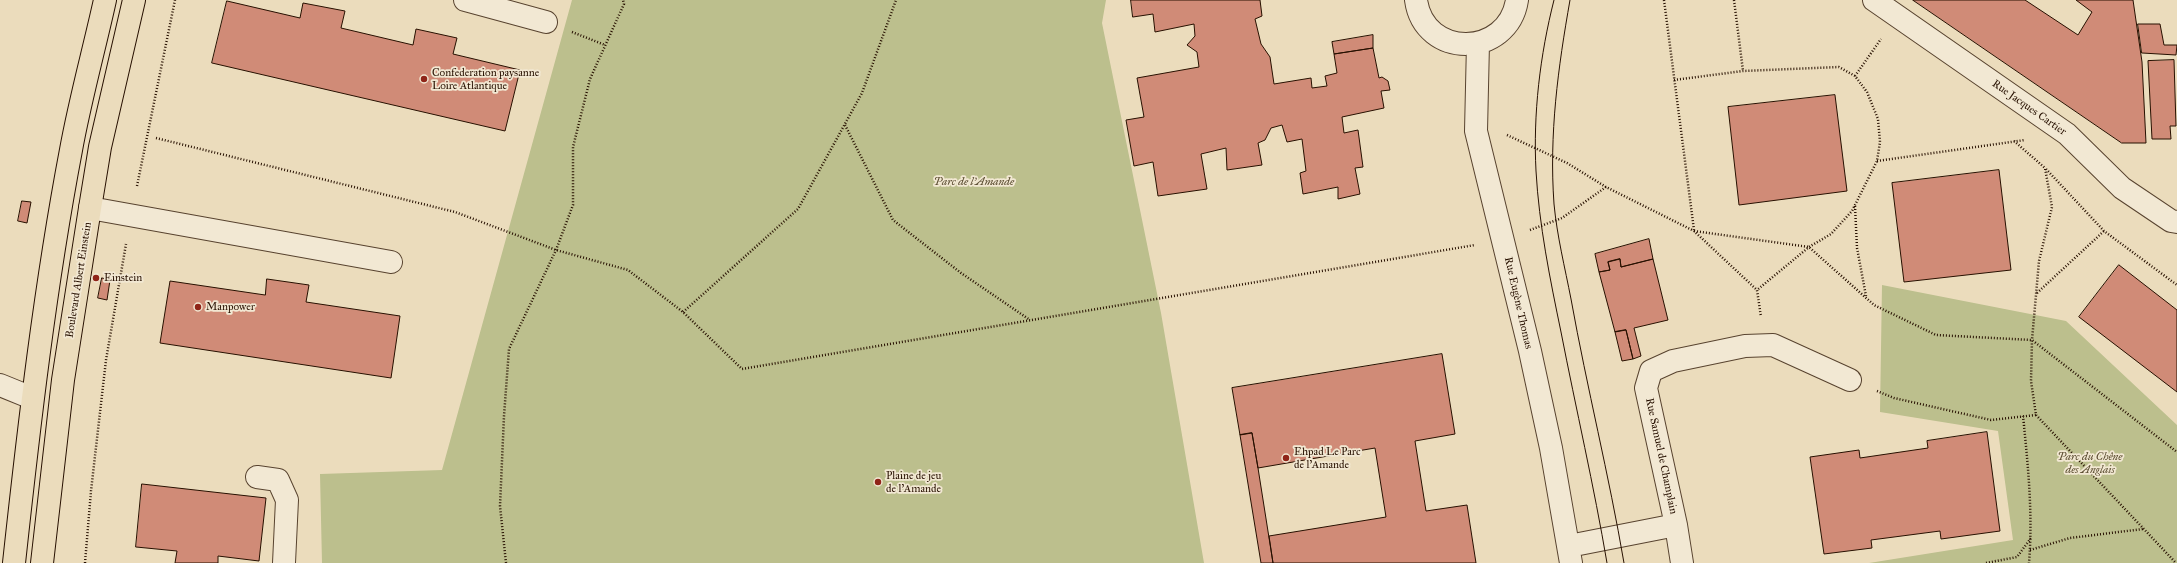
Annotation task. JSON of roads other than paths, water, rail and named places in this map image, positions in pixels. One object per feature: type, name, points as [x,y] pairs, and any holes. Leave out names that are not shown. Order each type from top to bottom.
[{"type":"main road","points":[[14,563],[32,398],[53,250],[71,148],[105,0]]},
{"type":"main road","name":"Boulevard Albert Einstein","points":[[42,563],[63,380],[90,208],[100,147],[134,0]]},
{"type":"street","points":[[464,0],[546,22]]},
{"type":"street","points":[[1416,0],[1422,19],[1434,34],[1452,43],[1465,45],[1478,43],[1501,30],[1512,15],[1517,0]]},
{"type":"street","name":"Rue Jacques Cartier","points":[[1874,0],[2067,134],[2122,188],[2171,221],[2177,222]]},
{"type":"street","name":"Rue Eugène Thomas","points":[[1478,43],[1476,131],[1504,240],[1551,448],[1570,555]]},
{"type":"street","points":[[90,208],[391,262]]},
{"type":"street","name":"Rue Samuel de Champlain","points":[[1682,563],[1676,525],[1646,388],[1651,371],[1673,361],[1745,346],[1773,345],[1850,380]]},
{"type":"street","points":[[0,385],[32,398]]},
{"type":"street","points":[[257,477],[278,480],[287,500],[284,563]]},
{"type":"street","name":"Rue Samuel de Champlain","points":[[1570,555],[1676,525]]},
{"type":"tram line","points":[[1554,0],[1541,63],[1537,106],[1535,150],[1537,191],[1549,272],[1591,476],[1607,563]]},
{"type":"tram line","points":[[1570,0],[1558,76],[1556,101],[1553,152],[1554,204],[1561,252],[1612,497],[1624,563]]},
{"type":"place","name":"Confederation paysanne Loire Atlantique","points":[[424,79]]},
{"type":"place","name":"Einstein","points":[[96,278]]},
{"type":"place","name":"Manpower","points":[[198,307]]},
{"type":"place","name":"Ehpad Le Parc de l'Amande","points":[[1286,458]]},
{"type":"place","name":"Plaine de jeu de l'Amande","points":[[878,482]]},
{"type":"park label","name":"Parc de l'Amande","points":[[974,182]]},
{"type":"park label","name":"Parc du Chêne des Anglais","points":[[2090,463]]}]
